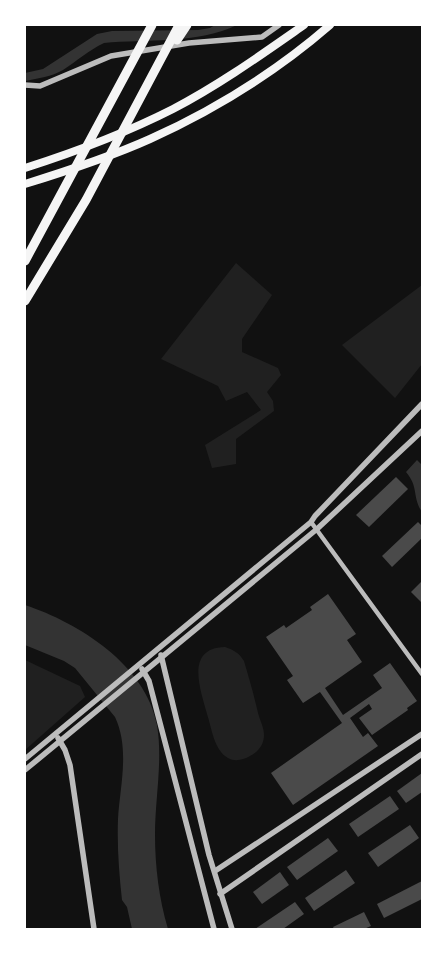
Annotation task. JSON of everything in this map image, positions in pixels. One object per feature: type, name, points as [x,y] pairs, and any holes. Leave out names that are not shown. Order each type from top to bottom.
[{"type":"highway","points":[[25,168],[106,140],[173,109],[242,68],[304,25]]},
{"type":"highway","points":[[25,184],[91,163],[198,115],[266,74],[330,25]]},
{"type":"highway","points":[[25,300],[86,200],[156,68],[183,26]]},
{"type":"highway","points":[[25,261],[151,27]]},
{"type":"street","points":[[25,86],[40,86],[111,56],[189,43],[262,37],[280,25]]},
{"type":"street","points":[[25,759],[311,522],[422,404]]},
{"type":"street","points":[[25,770],[317,529],[422,431]]},
{"type":"street","points":[[311,522],[422,674]]},
{"type":"street","points":[[158,650],[162,657],[209,855],[232,929]]},
{"type":"street","points":[[140,665],[149,681],[214,929]]},
{"type":"street","points":[[55,734],[65,750],[70,765],[94,929]]},
{"type":"street","points":[[214,871],[422,734]]},
{"type":"street","points":[[220,894],[422,754]]},
{"type":"shaded area","points":[[215,25],[237,25],[222,31],[189,38],[104,43],[58,72],[25,81],[25,73],[43,69],[97,34],[112,31],[198,30]]},
{"type":"shaded area","points":[[236,263],[272,295],[242,339],[242,352],[278,368],[281,375],[267,392],[273,401],[274,411],[236,439],[236,464],[212,468],[205,445],[261,410],[247,392],[226,401],[218,386],[161,359]]},
{"type":"shaded area","points":[[422,285],[422,364],[395,398],[342,345]]},
{"type":"shaded area","points":[[417,460],[422,465],[422,512],[417,502],[413,482],[406,472]]},
{"type":"shaded area","points":[[25,605],[67,623],[107,649],[125,665],[139,683],[150,703],[159,739],[155,821],[156,859],[160,894],[168,929],[132,929],[127,907],[122,900],[118,859],[118,819],[123,755],[120,729],[115,717],[75,668],[64,661],[25,645]]},
{"type":"shaded area","points":[[225,647],[236,652],[244,661],[264,732],[262,745],[258,750],[239,760],[228,758],[217,745],[199,683],[198,672],[204,655],[212,649]]},
{"type":"shaded area","points":[[25,660],[80,686],[85,697],[25,750]]},
{"type":"building","points":[[396,477],[408,489],[369,527],[356,515]]},
{"type":"building","points":[[418,522],[422,526],[422,538],[392,567],[382,556]]},
{"type":"building","points":[[422,581],[422,603],[411,592]]},
{"type":"building","points":[[328,594],[356,634],[347,640],[362,662],[325,688],[343,715],[382,688],[373,675],[390,663],[417,701],[407,708],[408,710],[372,735],[359,718],[372,709],[369,704],[350,718],[363,737],[368,733],[378,746],[293,805],[271,773],[342,723],[320,692],[303,703],[287,680],[293,676],[266,637],[284,625],[286,628],[312,610],[310,607]]},
{"type":"building","points":[[422,773],[422,792],[406,803],[397,791]]},
{"type":"building","points":[[390,796],[399,809],[358,837],[349,824]]},
{"type":"building","points":[[410,825],[419,838],[378,867],[368,853]]},
{"type":"building","points":[[328,838],[338,851],[297,880],[287,867]]},
{"type":"building","points":[[346,870],[355,883],[314,911],[305,898]]},
{"type":"building","points":[[280,872],[289,885],[262,904],[253,892]]},
{"type":"building","points":[[422,881],[422,899],[384,918],[377,904]]},
{"type":"building","points":[[295,902],[304,914],[283,929],[255,929]]},
{"type":"building","points":[[364,912],[371,926],[364,929],[334,929],[333,927]]}]
